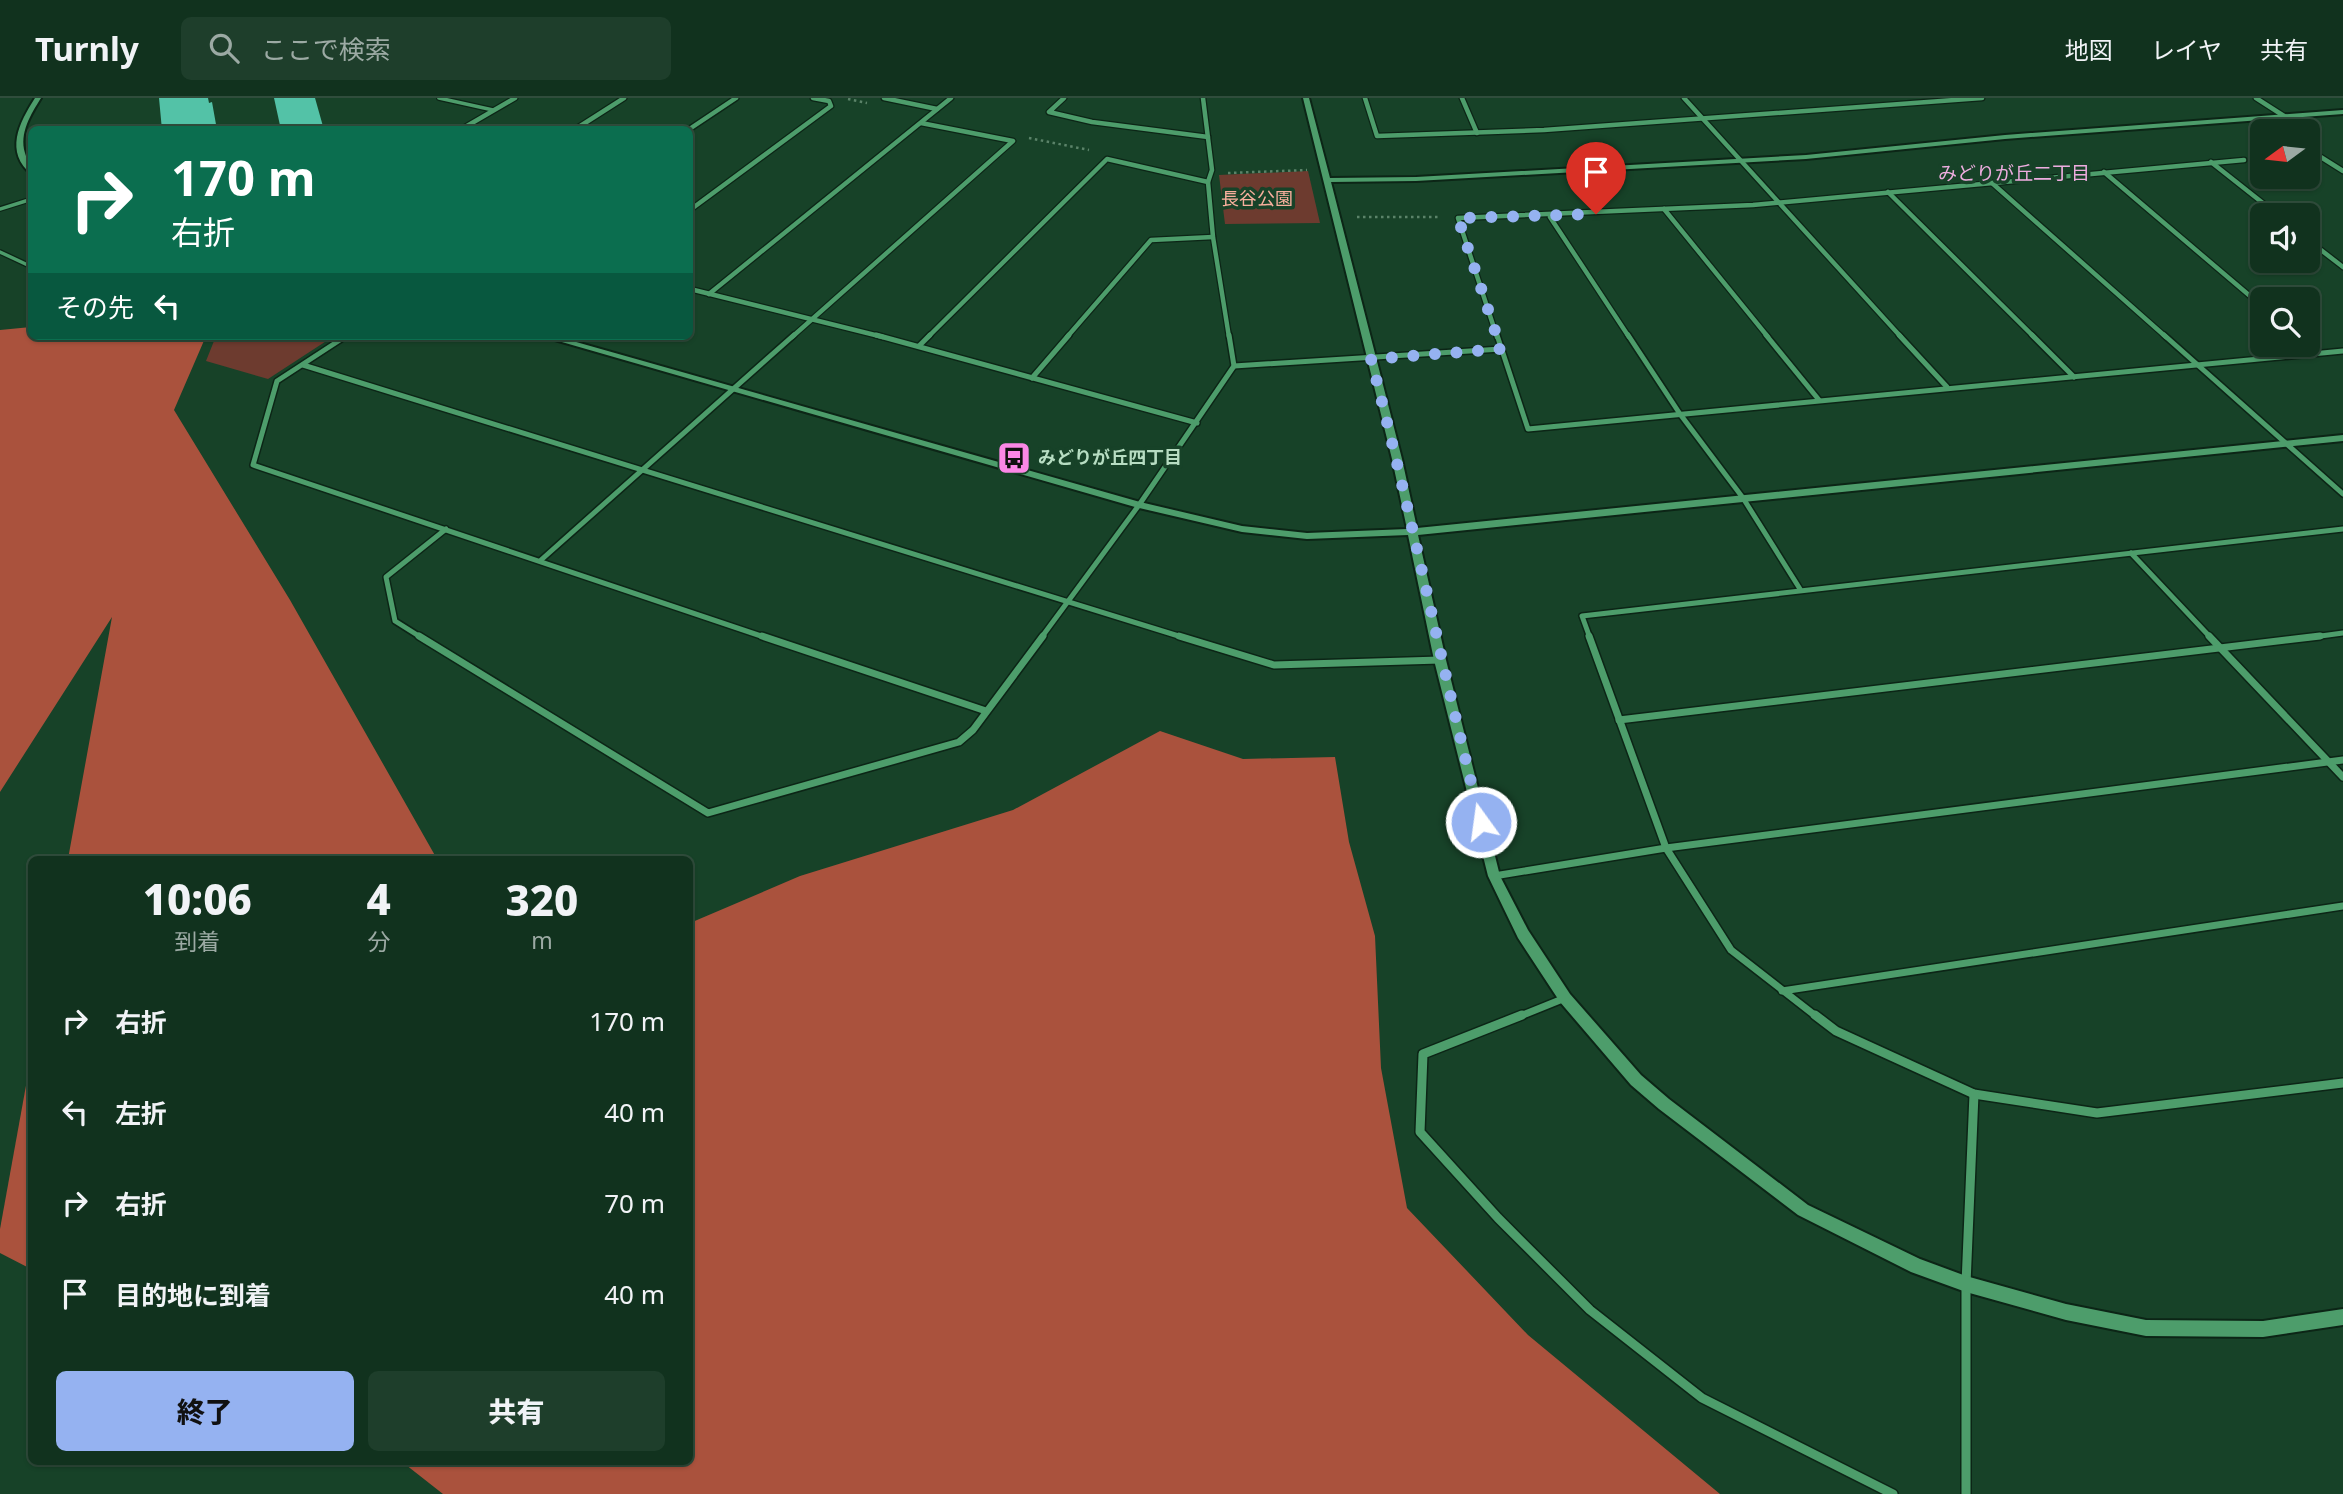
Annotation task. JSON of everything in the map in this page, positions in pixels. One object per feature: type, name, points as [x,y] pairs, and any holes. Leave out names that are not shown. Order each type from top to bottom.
[{"type":"street","points":[[28,168],[19,157],[19,136],[38,98]]},
{"type":"street","points":[[467,126],[515,98]]},
{"type":"street","points":[[580,126],[624,98]]},
{"type":"street","points":[[693,127],[736,98]]},
{"type":"street","points":[[693,208],[831,106],[829,102],[813,98]]},
{"type":"street","points":[[884,98],[937,109]]},
{"type":"street","points":[[709,294],[951,98]]},
{"type":"street","points":[[1064,98],[1049,112],[1092,122],[1208,137]]},
{"type":"street","points":[[446,529],[386,577],[395,621],[708,813],[959,742],[973,730],[1139,505],[1234,366],[1213,237],[1208,182],[1211,171],[1203,98]]},
{"type":"street","points":[[1306,98],[1494,876],[1523,934],[1565,998],[1636,1080],[1802,1210],[1917,1266],[1966,1284],[2066,1312],[2146,1328],[2263,1329],[2343,1317]]},
{"type":"street","points":[[1365,98],[1377,136],[1477,133],[1982,98]]},
{"type":"street","points":[[1462,98],[1477,133]]},
{"type":"street","points":[[1684,98],[1947,387]]},
{"type":"street","points":[[2256,98],[2284,116]]},
{"type":"street","points":[[2258,119],[2343,111]]},
{"type":"street","points":[[1327,180],[1416,179],[1739,161],[2250,120]]},
{"type":"street","points":[[541,560],[644,472],[1013,141],[921,123]]},
{"type":"street","points":[[2320,157],[2343,172]]},
{"type":"street","points":[[919,346],[1107,159],[1208,182]]},
{"type":"street","points":[[2244,160],[1776,202],[1550,218],[1458,218],[1528,429],[2281,357]]},
{"type":"street","points":[[2211,162],[2263,203]]},
{"type":"street","points":[[2104,172],[2250,296]]},
{"type":"street","points":[[1992,183],[2343,494]]},
{"type":"street","points":[[1888,192],[2074,377]]},
{"type":"street","points":[[1664,209],[1819,400]]},
{"type":"street","points":[[1550,218],[1680,414],[1743,498],[1800,589]]},
{"type":"street","points":[[1032,378],[1151,240],[1213,237]]},
{"type":"street","points":[[2320,249],[2343,267]]},
{"type":"street","points":[[693,290],[919,346],[1197,423]]},
{"type":"street","points":[[340,340],[277,381],[253,465],[986,711]]},
{"type":"street","points":[[559,340],[1139,505],[1242,529],[1294,534],[1412,532],[2343,438]]},
{"type":"street","points":[[1234,366],[1501,349]]},
{"type":"street","points":[[2320,353],[2343,351]]},
{"type":"street","points":[[303,365],[1274,665],[1440,660]]},
{"type":"street","points":[[2343,529],[1582,616],[1666,849],[1731,950],[1836,1031],[1974,1094],[2097,1113],[2343,1083]]},
{"type":"street","points":[[2131,553],[2343,777]]},
{"type":"street","points":[[1619,720],[2343,633]]},
{"type":"street","points":[[1494,876],[1666,849],[2343,760]]},
{"type":"street","points":[[1783,991],[2343,906]]},
{"type":"street","points":[[1565,998],[1423,1054],[1420,1132],[1498,1218],[1590,1310],[1702,1398],[1893,1494]]},
{"type":"street","points":[[1966,1494],[1966,1284],[1974,1094]]},
{"type":"lane","points":[[439,98],[493,110]]},
{"type":"lane","points":[[0,209],[28,201]]},
{"type":"lane","points":[[0,252],[28,266]]},
{"type":"path","points":[[841,98],[867,104]]},
{"type":"path","points":[[1019,136],[1100,153]]},
{"type":"path","points":[[1211,171],[1311,170]]},
{"type":"path","points":[[1335,217],[1458,218]]},
{"type":"green space","name":"長谷公園","points":[[1308,171],[1320,223],[1225,224],[1219,175]]},
{"type":"green space","points":[[214,340],[328,340],[268,379],[206,361]]},
{"type":"shaded area","points":[[28,327],[28,340],[204,340],[174,410],[290,600],[435,856],[69,856],[112,617],[0,792],[0,330]]},
{"type":"shaded area","points":[[1160,731],[1243,759],[1335,757],[1349,842],[1375,936],[1381,1068],[1407,1208],[1528,1335],[1720,1494],[443,1494],[406,1465],[693,1465],[693,922],[800,876],[1013,810]]},
{"type":"shaded area","points":[[28,1075],[28,1267],[0,1253],[0,1229]]},
{"type":"building","points":[[159,98],[208,98],[209,103],[212,102],[216,126],[162,126]]},
{"type":"building","points":[[274,98],[315,98],[323,126],[280,126]]},
{"type":"place","name":"みどりが丘四丁目","points":[[1014,458]]},
{"type":"district","name":"みどりが丘二丁目","points":[[2014,173]]},
{"type":"route","points":[[1481,822],[1440,660],[1397,459],[1371,359],[1501,349],[1458,218],[1550,218],[1596,214]]}]
